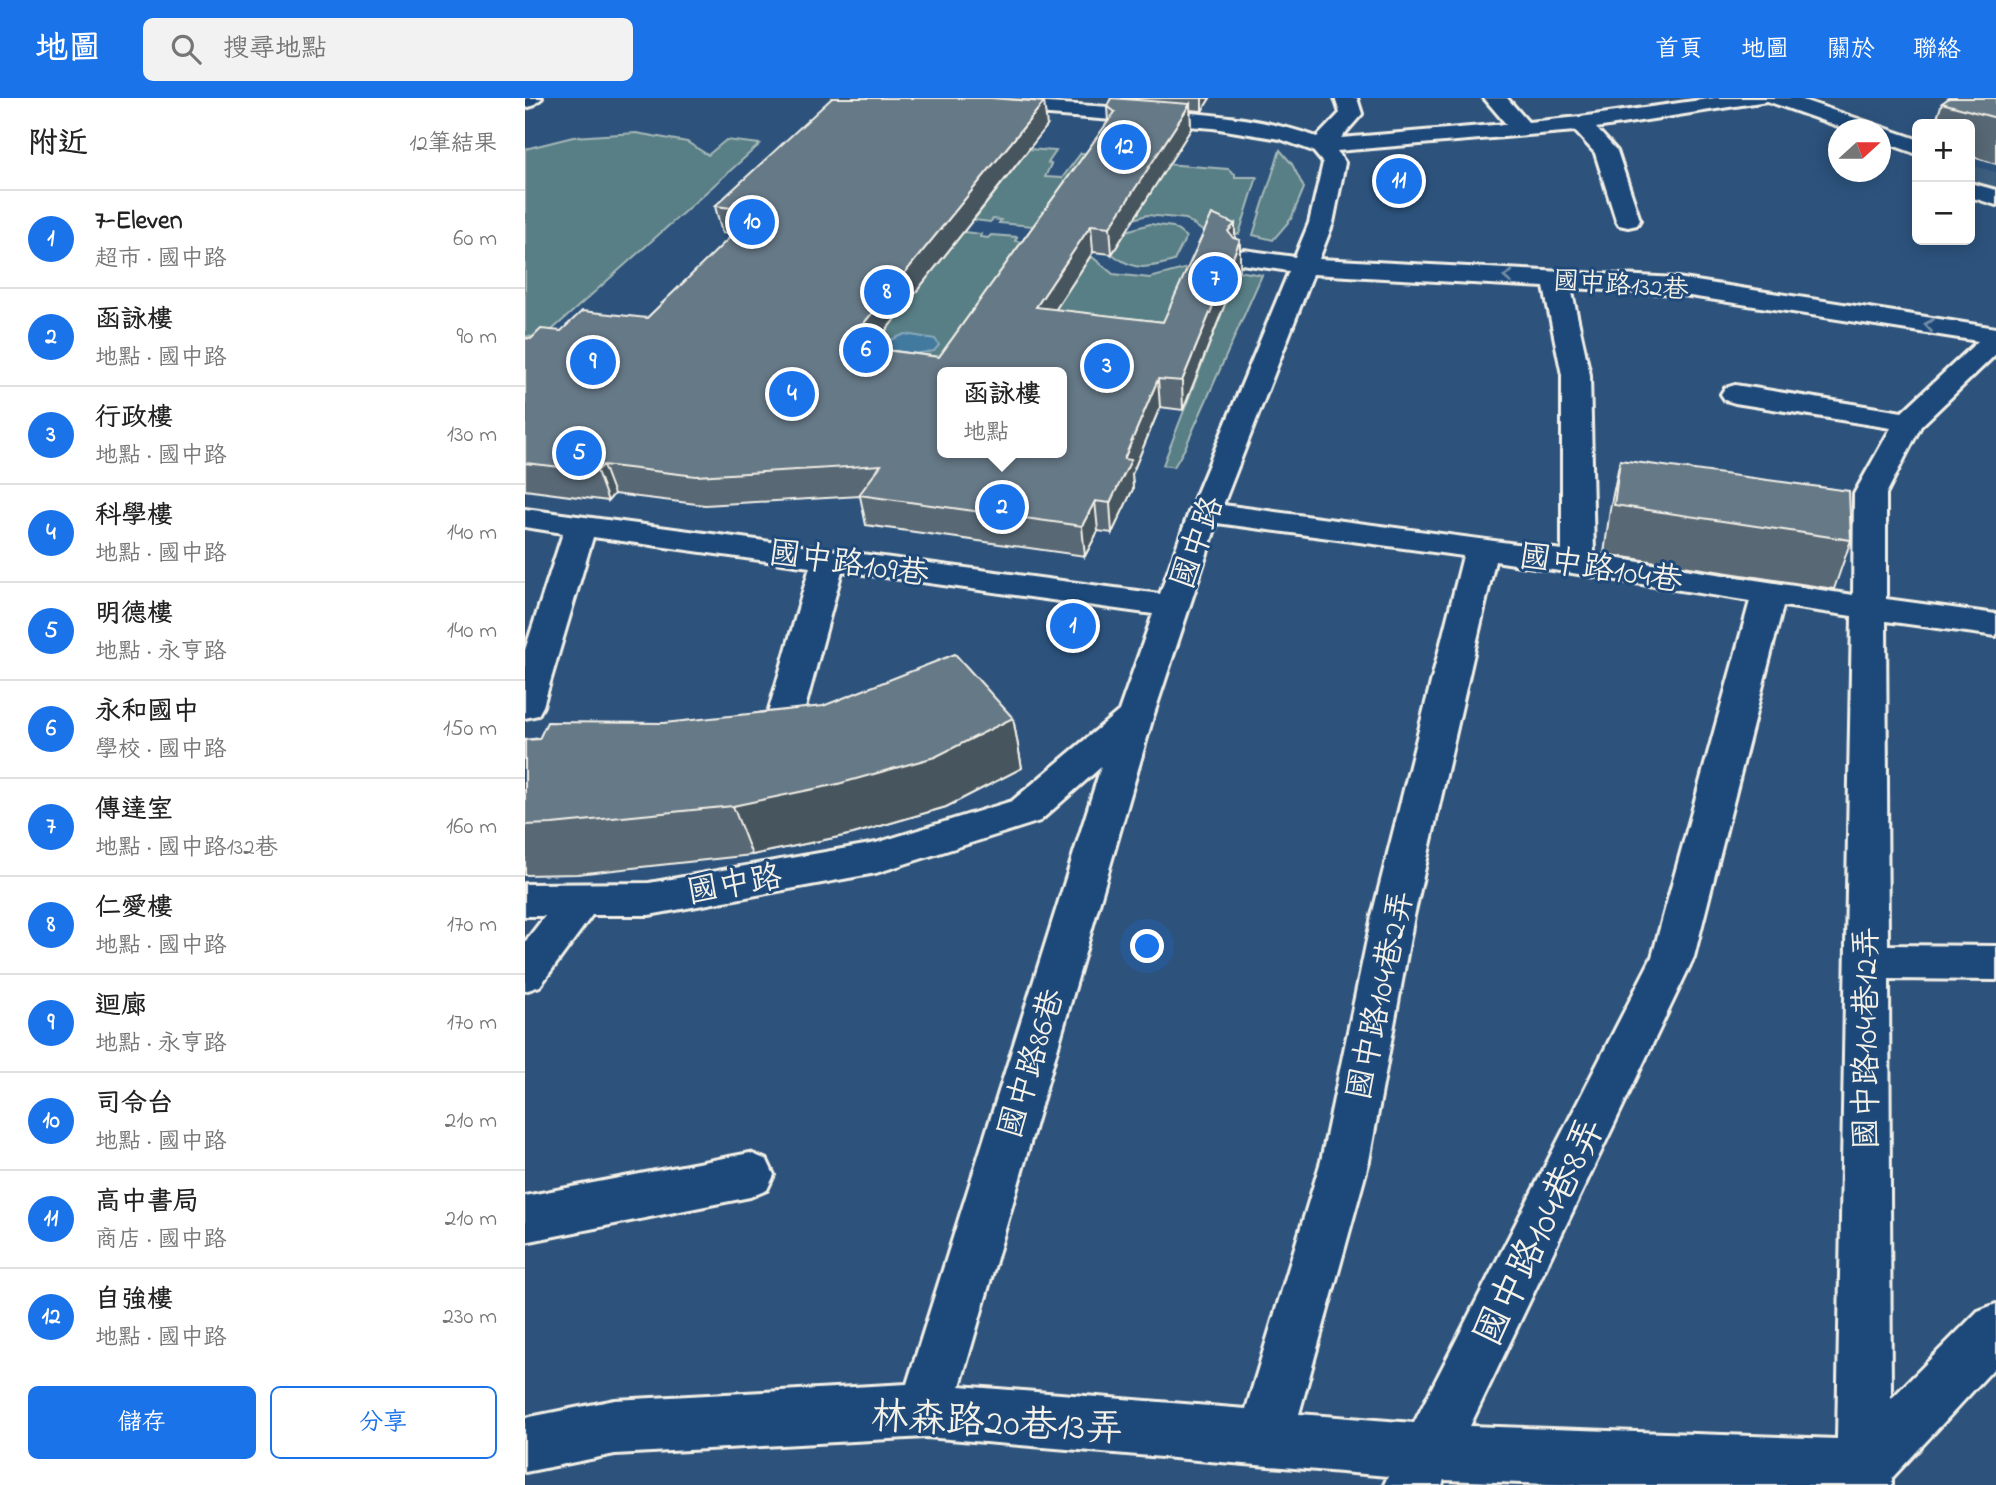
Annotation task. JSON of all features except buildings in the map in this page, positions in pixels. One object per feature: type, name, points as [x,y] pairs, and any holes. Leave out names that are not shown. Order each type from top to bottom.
[{"type":"street","points":[[525,102],[531,98]]},
{"type":"street","points":[[910,98],[1213,121],[1285,133],[1321,146],[1580,124],[1759,98]]},
{"type":"street","points":[[1321,146],[1351,114],[1346,98]]},
{"type":"street","points":[[1495,98],[1523,130]]},
{"type":"street","points":[[1774,98],[1838,119]]},
{"type":"street","points":[[1774,98],[1808,130]]},
{"type":"street","points":[[1774,98],[1828,125]]},
{"type":"street","points":[[1580,124],[1606,151],[1627,220]]},
{"type":"street","points":[[1891,137],[1912,145]]},
{"type":"street","name":"國中路","points":[[525,900],[649,899],[876,858],[1026,811],[1135,717],[1205,512],[1321,223],[1334,163],[1321,146]]},
{"type":"street","points":[[1891,152],[1912,160]]},
{"type":"street","points":[[1975,179],[1996,185]]},
{"type":"street","points":[[1975,192],[1996,198]]},
{"type":"street","name":"國中路132巷","points":[[1244,258],[1305,266],[1678,286],[1996,337]]},
{"type":"street","points":[[1556,280],[1576,375],[1578,562]]},
{"type":"street","name":"國中路104巷12弄","points":[[1863,1477],[1867,608],[1870,494],[1909,422],[1996,337]]},
{"type":"street","points":[[1735,394],[1909,422]]},
{"type":"street","name":"國中路104巷","points":[[1205,512],[1578,562],[1769,594],[1996,625]]},
{"type":"street","name":"國中路109巷","points":[[525,518],[1173,606]]},
{"type":"street","points":[[525,706],[581,525]]},
{"type":"street","name":"國中路104巷2弄","points":[[1265,1438],[1345,1161],[1393,916],[1481,549]]},
{"type":"street","points":[[718,734],[783,723],[829,559]]},
{"type":"street","name":"國中路104巷8弄","points":[[1421,1469],[1673,957],[1769,594]]},
{"type":"street","name":"國中路86巷","points":[[926,1410],[1135,717]]},
{"type":"street","points":[[525,974],[580,900]]},
{"type":"street","points":[[1865,962],[1996,963]]},
{"type":"street","points":[[525,1219],[750,1175]]},
{"type":"street","points":[[1421,1469],[1863,1477],[1996,1329]]},
{"type":"street","name":"林森路20巷13弄","points":[[525,1445],[615,1427],[926,1410],[1265,1438],[1421,1469]]},
{"type":"shaded area","points":[[1975,166],[1996,172],[1996,194],[1975,188]]},
{"type":"shaded area","points":[[905,334],[935,339],[939,345],[934,351],[906,355],[888,353],[883,348],[886,342]]},
{"type":"green space","points":[[636,133],[687,142],[708,155],[726,140],[760,144],[543,338],[525,336],[525,149],[573,137]]},
{"type":"green space","points":[[1029,149],[1056,151],[1048,163],[1051,164],[1045,177],[1062,178],[1081,153],[1104,155],[1033,226],[999,223],[1001,220],[993,219],[990,222],[974,220]]},
{"type":"green space","points":[[1280,150],[1292,164],[1304,188],[1291,219],[1273,240],[1253,235]]},
{"type":"green space","points":[[1153,163],[1228,169],[1235,177],[1257,177],[1239,234],[1208,235],[1186,219],[1147,215],[1110,226]]},
{"type":"green space","points":[[1150,224],[1173,227],[1186,237],[1174,261],[1142,267],[1128,264],[1112,254],[1126,231]]},
{"type":"green space","points":[[964,232],[981,234],[980,237],[988,238],[991,235],[1017,237],[1015,241],[1042,244],[947,367],[937,367],[937,371],[822,352]]},
{"type":"green space","points":[[1091,256],[1113,274],[1150,278],[1191,267],[1170,398],[1038,336]]},
{"type":"green space","points":[[1238,271],[1262,275],[1185,448],[1174,467],[1163,465]]},
{"type":"place","name":"自強樓","points":[[1124,147]]},
{"type":"place","name":"高中書局","points":[[1399,181]]},
{"type":"place","name":"司令台","points":[[752,222]]},
{"type":"place","name":"傳達室","points":[[1215,279]]},
{"type":"place","name":"仁愛樓","points":[[887,292]]},
{"type":"place","name":"永和國中","points":[[866,350]]},
{"type":"place","name":"迴廊","points":[[593,362]]},
{"type":"place","name":"行政樓","points":[[1107,366]]},
{"type":"place","name":"科學樓","points":[[792,394]]},
{"type":"place","name":"明德樓","points":[[579,453]]},
{"type":"place","name":"函詠樓","points":[[1002,507]]},
{"type":"place","name":"7-Eleven","points":[[1073,626]]}]
